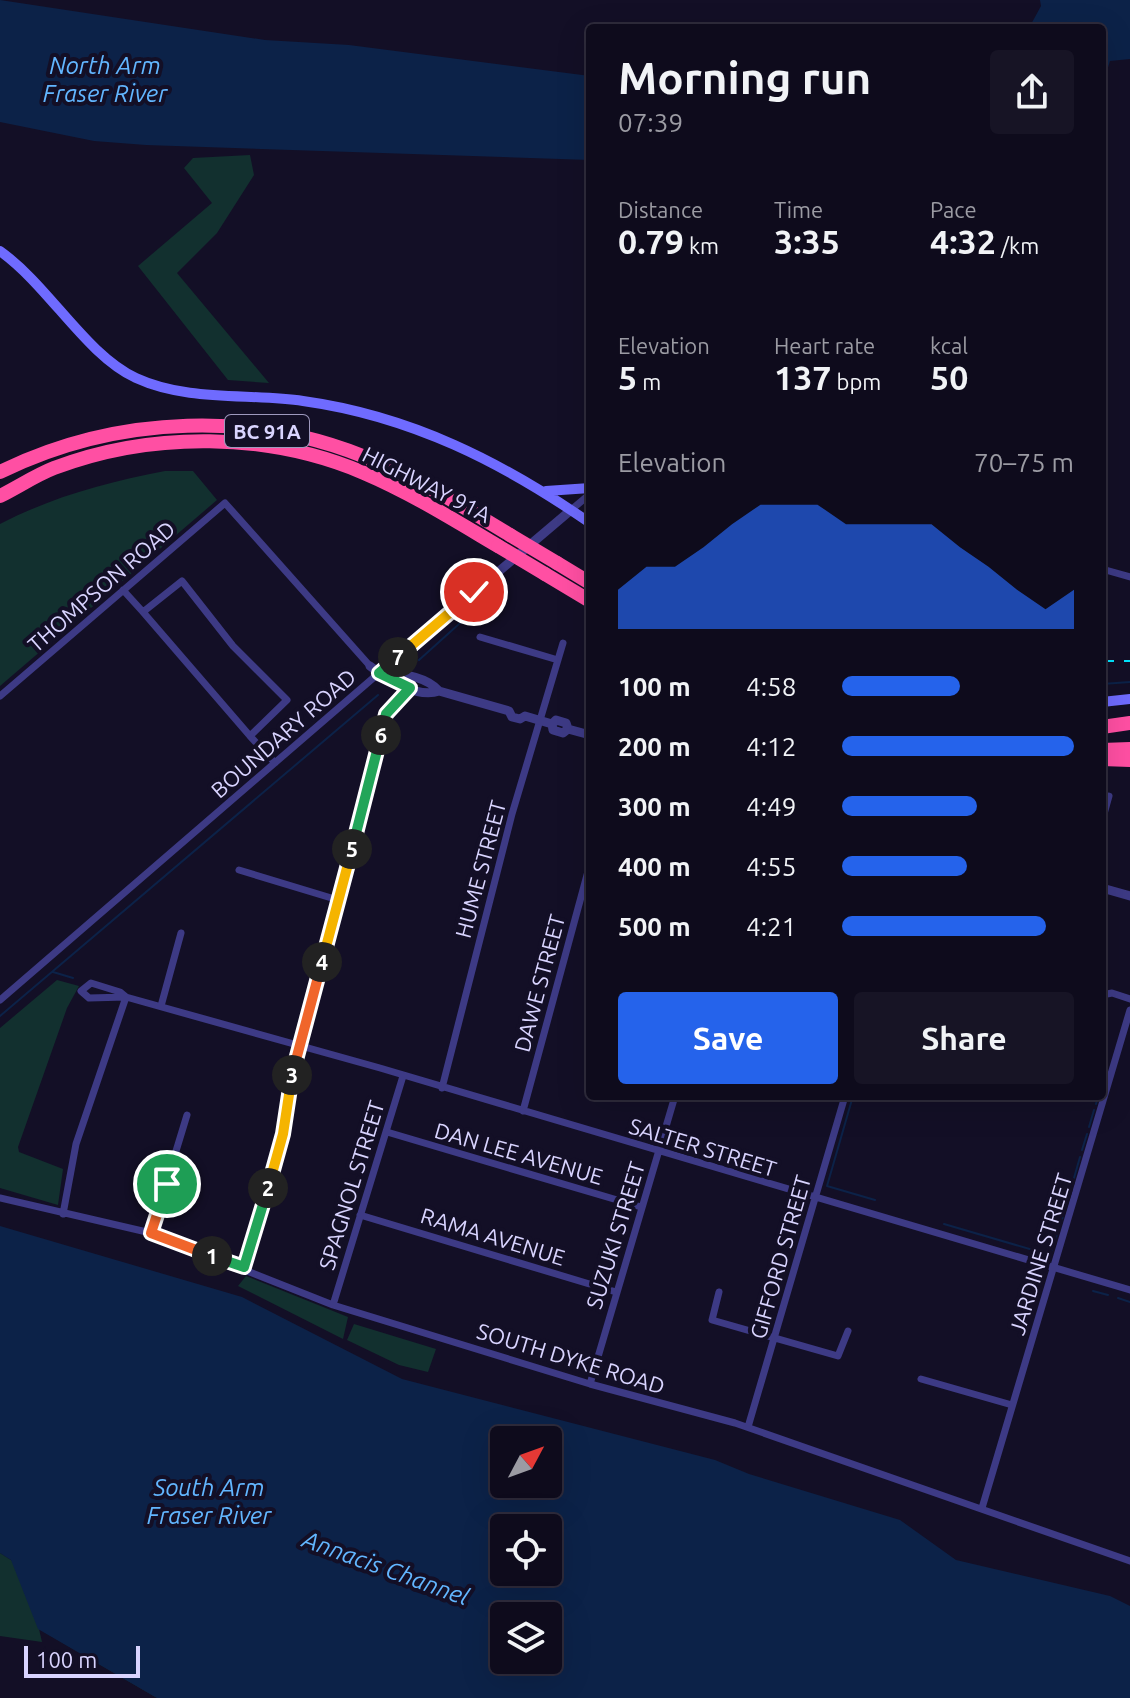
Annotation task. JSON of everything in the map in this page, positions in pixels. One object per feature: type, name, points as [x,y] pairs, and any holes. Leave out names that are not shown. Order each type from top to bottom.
[{"type":"highway","name":"HIGHWAY 91A","points":[[0,472],[56,448],[100,436],[172,425],[254,428],[306,438],[375,460],[586,581]]},
{"type":"highway","name":"HIGHWAY 91A","points":[[0,496],[53,469],[101,454],[196,441],[289,450],[349,467],[399,489],[586,599]]},
{"type":"highway","points":[[0,505],[60,476],[196,441]]},
{"type":"highway","points":[[1106,729],[1130,723]]},
{"type":"highway","points":[[1106,730],[1130,732]]},
{"type":"highway","points":[[1106,750],[1130,749]]},
{"type":"highway","points":[[1106,759],[1130,760]]},
{"type":"main road","points":[[0,251],[35,279],[107,359],[137,378],[182,391],[301,400],[386,418],[459,445],[544,491],[586,520]]},
{"type":"main road","points":[[544,491],[586,488]]},
{"type":"main road","points":[[1106,702],[1130,699]]},
{"type":"street","name":"BOUNDARY ROAD","points":[[0,1000],[275,763],[375,669],[406,651],[586,497]]},
{"type":"street","name":"THOMPSON ROAD","points":[[0,696],[225,503],[375,669]]},
{"type":"street","points":[[1106,570],[1130,577]]},
{"type":"street","points":[[143,612],[182,581],[233,646],[264,673],[287,700],[250,736]]},
{"type":"street","points":[[123,590],[275,763]]},
{"type":"street","points":[[480,637],[558,660]]},
{"type":"street","name":"HUME STREET","points":[[442,1088],[563,643]]},
{"type":"street","points":[[405,676],[401,665],[406,651]]},
{"type":"street","points":[[375,669],[433,684],[439,691],[509,711],[512,717],[520,719],[525,716],[552,724],[553,730],[563,733],[568,729],[586,734]]},
{"type":"street","points":[[375,669],[410,688],[432,694],[439,691]]},
{"type":"street","points":[[244,1267],[283,1134],[288,1091],[386,714],[410,688]]},
{"type":"street","points":[[1106,807],[1109,796]]},
{"type":"street","points":[[239,870],[338,900]]},
{"type":"street","name":"DAWE STREET","points":[[523,1111],[586,879]]},
{"type":"street","points":[[1106,889],[1130,896]]},
{"type":"street","points":[[161,1006],[181,933]]},
{"type":"street","name":"SALTER STREET","points":[[126,997],[120,992],[91,983],[81,991],[89,998],[126,997],[300,1045],[815,1200],[1130,1290]]},
{"type":"street","points":[[1106,994],[1130,999]]},
{"type":"street","points":[[63,1214],[76,1144],[126,997]]},
{"type":"street","name":"JARDINE STREET","points":[[1106,1093],[1130,1010]]},
{"type":"street","name":"SPAGNOL STREET","points":[[333,1305],[403,1076]]},
{"type":"street","name":"SUZUKI STREET","points":[[590,1384],[674,1100]]},
{"type":"street","name":"GIFFORD STREET","points":[[748,1427],[843,1100]]},
{"type":"street","name":"JARDINE STREET","points":[[982,1508],[1104,1100]]},
{"type":"street","points":[[151,1233],[187,1115]]},
{"type":"street","name":"DAN LEE AVENUE","points":[[387,1132],[641,1207]]},
{"type":"street","name":"SOUTH DYKE ROAD","points":[[0,1198],[151,1233],[244,1267],[333,1305],[590,1384],[748,1427],[1130,1561]]},
{"type":"street","name":"RAMA AVENUE","points":[[360,1215],[616,1292]]},
{"type":"street","points":[[719,1292],[712,1320],[775,1340],[838,1356],[848,1331]]},
{"type":"street","points":[[921,1379],[1012,1405]]},
{"type":"green space","points":[[250,155],[254,175],[217,233],[177,273],[269,383],[228,380],[138,266],[212,203],[184,168],[193,158]]},
{"type":"green space","points":[[165,471],[193,471],[217,500],[0,686],[0,524],[80,492]]},
{"type":"green space","points":[[57,980],[79,986],[67,1008],[18,1147],[19,1152],[63,1169],[58,1205],[0,1188],[0,1028]]},
{"type":"green space","points":[[246,1276],[348,1317],[343,1339],[238,1286]]},
{"type":"green space","points":[[354,1324],[436,1349],[428,1372],[399,1365],[347,1340]]},
{"type":"green space","points":[[0,1553],[157,1698],[39,1629],[42,1642],[0,1636]]},
{"type":"water","name":"North Arm Fraser River","points":[[0,0],[265,40],[349,45],[586,75],[586,160],[146,145],[94,141],[0,122]]},
{"type":"water","points":[[1040,0],[1130,0],[1130,59],[1110,61],[1106,74],[1106,24],[1031,24],[1041,6]]},
{"type":"water","name":"South Arm Fraser River","points":[[0,1226],[242,1297],[402,1379],[715,1460],[749,1474],[900,1520],[956,1560],[1110,1596],[1130,1606],[1130,1698],[157,1698],[38,1629],[11,1560],[0,1553]]},
{"type":"waterway","points":[[419,660],[499,588]]},
{"type":"waterway","points":[[1106,684],[1130,682]]},
{"type":"waterway","points":[[0,1016],[378,695]]},
{"type":"waterway","points":[[53,972],[73,978]]},
{"type":"waterway","points":[[852,1100],[827,1186],[875,1200]]},
{"type":"waterway","points":[[1096,1104],[1097,1100]]},
{"type":"waterway","points":[[1089,1127],[1094,1110]]},
{"type":"waterway","points":[[1082,1150],[1087,1134]]},
{"type":"waterway","points":[[1074,1178],[1080,1157]]},
{"type":"waterway","points":[[1067,1200],[1071,1186]]},
{"type":"waterway","points":[[1061,1223],[1064,1212]]},
{"type":"waterway","points":[[944,1224],[1050,1255],[1058,1231]]},
{"type":"waterway","points":[[1093,1291],[1108,1295]]},
{"type":"waterway","points":[[1118,1298],[1130,1302]]},
{"type":"railway","points":[[1106,661],[1130,661]]},
{"type":"route","points":[[167,1184],[151,1233],[244,1267],[283,1134],[288,1091],[386,714],[410,688],[379,673],[474,592]]},
{"type":"water label","name":"Annacis Channel","points":[[386,1568]]}]
